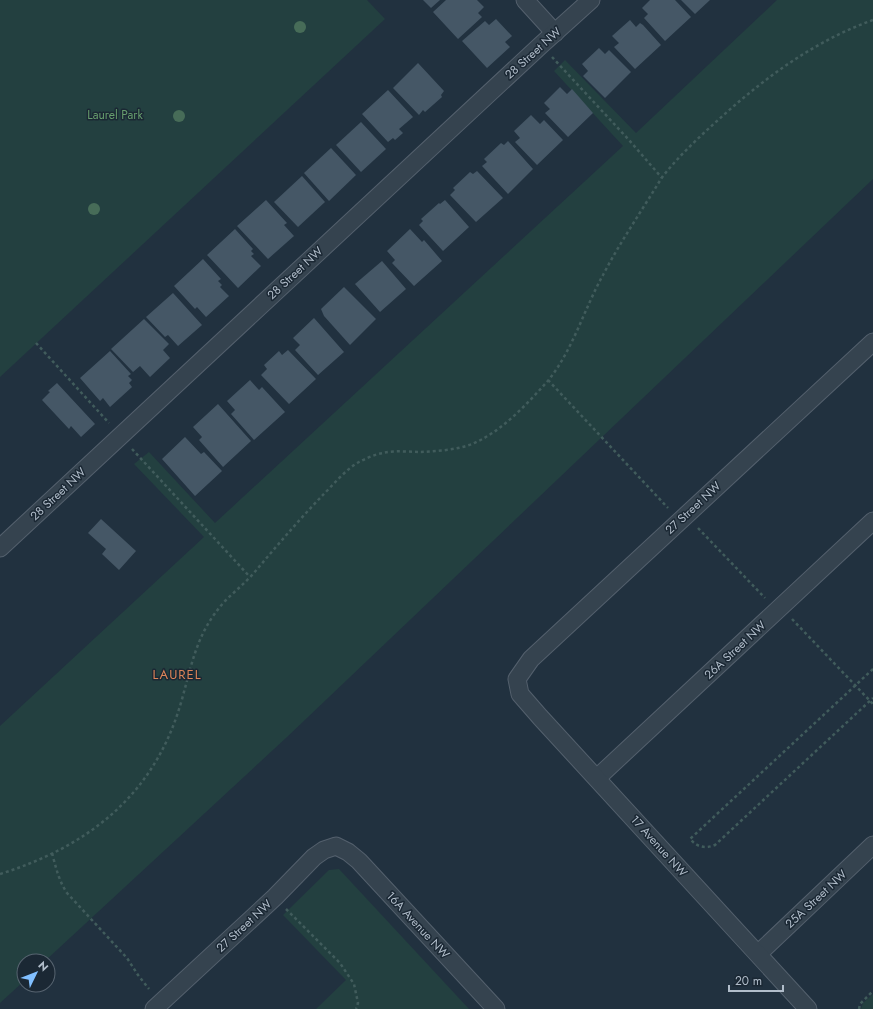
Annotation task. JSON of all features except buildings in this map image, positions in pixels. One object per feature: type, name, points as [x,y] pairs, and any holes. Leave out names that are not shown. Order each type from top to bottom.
[{"type":"street","points":[[525,0],[555,33]]},
{"type":"street","name":"28 Street NW","points":[[0,548],[591,0]]},
{"type":"street","name":"27 Street NW","points":[[517,679],[531,659],[873,342]]},
{"type":"street","name":"26A Street NW","points":[[597,778],[873,521]]},
{"type":"street","name":"17 Avenue NW","points":[[517,679],[520,694],[808,1009]]},
{"type":"street","name":"25A Street NW","points":[[758,954],[873,845]]},
{"type":"street","name":"27 Street NW","points":[[158,1005],[275,897],[314,857],[324,850],[336,846]]},
{"type":"street","name":"16A Avenue NW","points":[[336,846],[348,852],[359,861],[496,1009]]},
{"type":"path","points":[[0,874],[71,844],[105,821],[136,790],[151,770],[163,750],[173,728],[195,650],[202,633],[212,617],[250,577],[309,509],[356,463],[382,453],[424,452],[452,449],[471,444],[491,434],[502,425],[548,380],[568,348],[598,284],[624,237],[662,178],[695,141],[734,106],[792,61],[831,38],[873,20]]},
{"type":"path","points":[[541,45],[662,178]]},
{"type":"path","points":[[36,344],[250,577]]},
{"type":"path","points":[[548,380],[669,508]]},
{"type":"path","points":[[698,528],[767,600]]},
{"type":"path","points":[[790,616],[873,704]]},
{"type":"path","points":[[873,669],[690,839],[694,843],[703,847],[715,845],[873,698]]},
{"type":"path","points":[[52,853],[60,880],[67,893],[127,958],[158,1005]]},
{"type":"path","points":[[275,897],[340,963],[354,984],[358,1003],[356,1009]]},
{"type":"path","points":[[859,1009],[860,1004],[873,991]]},
{"type":"green space","name":"Laurel Park","points":[[0,0],[367,0],[385,19],[0,377]]},
{"type":"green space","points":[[777,0],[873,0],[873,179],[287,737],[54,953],[16,953],[16,988],[0,1003],[0,726],[204,537],[134,464],[149,452],[215,523],[623,146],[554,71],[565,60],[636,133]]},
{"type":"green space","points":[[339,869],[469,1009],[316,1009],[346,980],[283,915],[329,870]]},
{"type":"green space","points":[[873,994],[873,1009],[861,1009],[863,1003]]},
{"type":"district","name":"LAUREL","points":[[177,674]]}]
